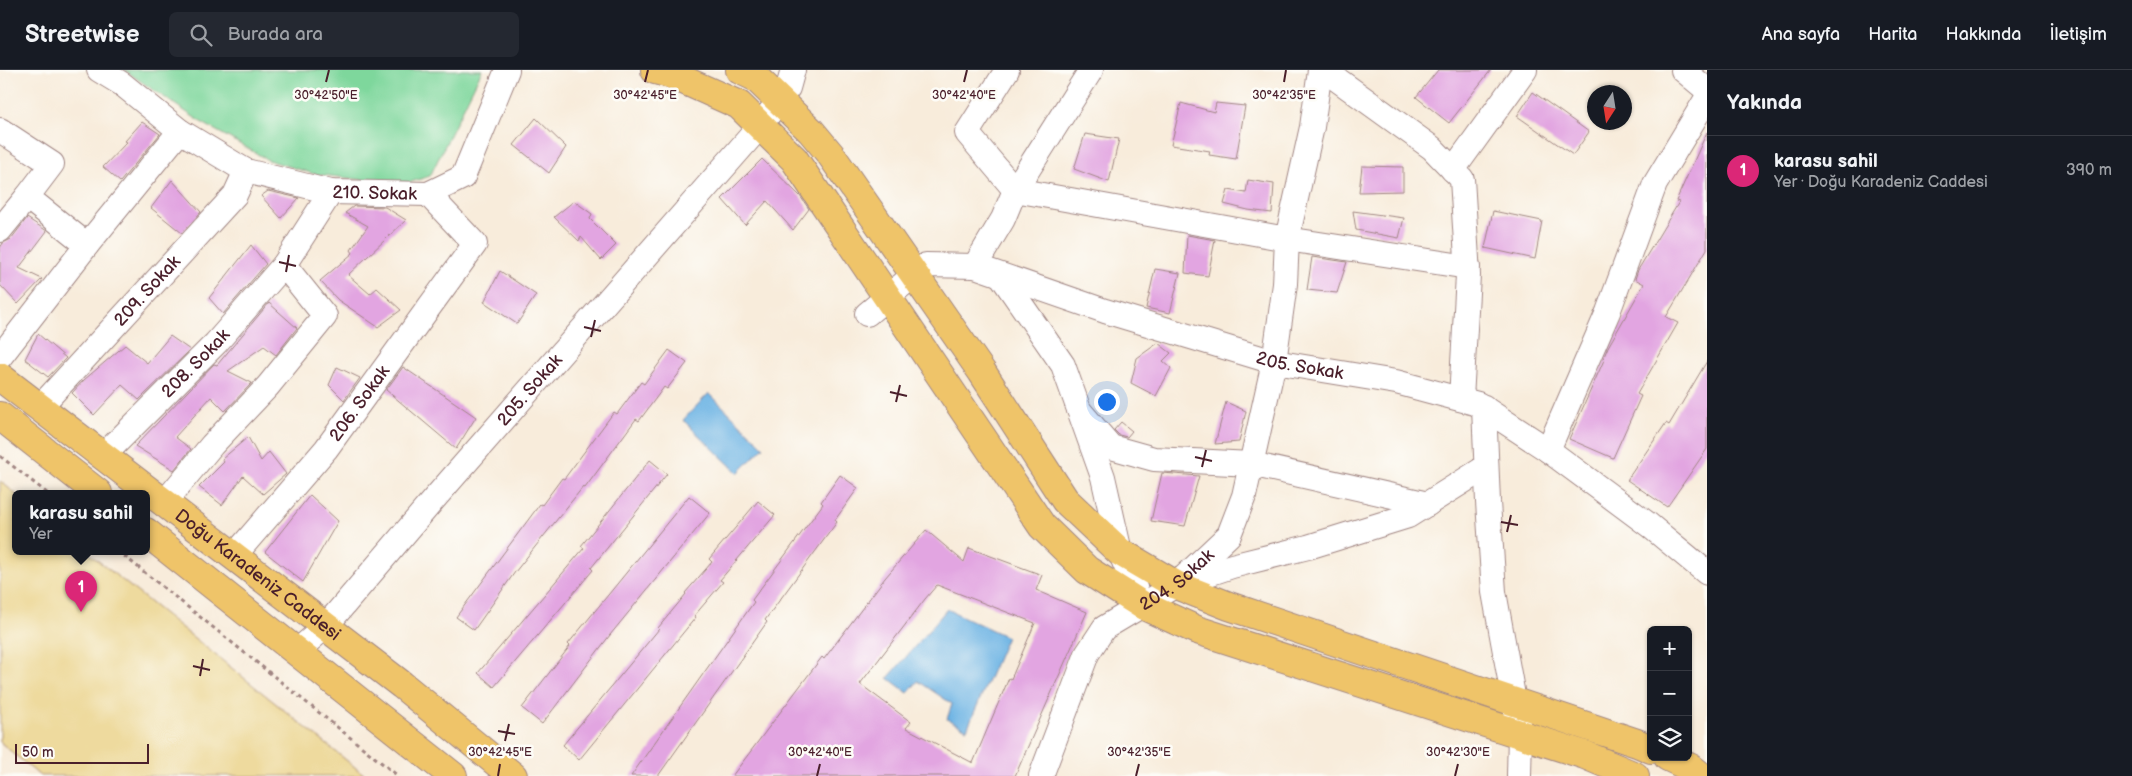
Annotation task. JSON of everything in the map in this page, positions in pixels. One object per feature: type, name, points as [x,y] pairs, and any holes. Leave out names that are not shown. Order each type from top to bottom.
[{"type":"main road","points":[[655,70],[670,74],[739,105],[794,159],[1042,526],[1087,570],[1142,604],[1197,630],[1585,755],[1635,776]]},
{"type":"main road","points":[[740,70],[755,76],[811,131],[831,155],[982,372],[1065,500],[1120,552],[1176,585],[1228,606],[1637,742],[1647,747]]},
{"type":"main road","name":"Doğu Karadeniz Caddesi","points":[[0,377],[147,490]]},
{"type":"main road","points":[[0,416],[94,490]]},
{"type":"main road","name":"Doğu Karadeniz Caddesi","points":[[150,492],[402,686],[513,776]]},
{"type":"main road","name":"Doğu Karadeniz Caddesi","points":[[150,535],[453,776]]},
{"type":"main road","points":[[1676,761],[1691,768],[1701,776]]},
{"type":"street","name":"210. Sokak","points":[[99,70],[122,84],[180,131],[246,171],[330,192],[428,194],[462,177],[507,70]]},
{"type":"street","name":"205. Sokak","points":[[296,651],[325,627],[434,499],[760,126],[788,88],[793,70]]},
{"type":"street","points":[[1008,70],[967,133],[1015,190],[1287,240],[1468,267]]},
{"type":"street","points":[[975,266],[1003,219],[1015,190],[1091,70]]},
{"type":"street","points":[[1322,70],[1432,148],[1462,179],[1468,267],[1461,399]]},
{"type":"street","name":"204. Sokak","points":[[1041,776],[1088,654],[1104,628],[1176,585],[1229,535],[1244,496],[1274,362],[1285,284],[1287,240],[1312,127],[1322,70]]},
{"type":"street","points":[[1453,170],[1525,70]]},
{"type":"street","points":[[1683,70],[1707,90]]},
{"type":"street","points":[[1548,450],[1608,312],[1655,184],[1707,98]]},
{"type":"street","points":[[0,130],[52,164],[28,197],[0,230]]},
{"type":"street","points":[[0,357],[86,245],[180,131]]},
{"type":"street","name":"209. Sokak","points":[[40,407],[235,195],[246,171]]},
{"type":"street","name":"208. Sokak","points":[[104,456],[216,343],[284,265],[330,192]]},
{"type":"street","name":"206. Sokak","points":[[233,556],[326,449],[475,244],[428,194]]},
{"type":"street","points":[[28,197],[86,245]]},
{"type":"street","points":[[164,503],[212,445],[268,386],[325,316],[284,265]]},
{"type":"street","name":"205. Sokak","points":[[866,314],[926,265],[975,266],[1002,277],[1105,311],[1274,362],[1396,382],[1461,399],[1484,407],[1548,450],[1649,525],[1707,573]]},
{"type":"street","points":[[1002,277],[1062,365],[1103,477],[1120,552],[1142,604]]},
{"type":"street","points":[[1484,407],[1494,592],[1520,734],[1520,776]]},
{"type":"street","points":[[1079,410],[1111,447],[1154,460],[1251,464],[1428,504]]},
{"type":"street","points":[[1176,585],[1232,566],[1308,546],[1408,516],[1486,467]]},
{"type":"path","points":[[0,456],[43,490]]},
{"type":"path","points":[[123,555],[398,776]]},
{"type":"green space","points":[[124,70],[482,70],[430,176],[408,183],[388,183],[314,174],[268,160],[201,122]]},
{"type":"sand","points":[[0,481],[12,491],[12,555],[91,555],[366,776],[40,776],[0,742]]},
{"type":"water","points":[[709,393],[764,447],[738,473],[683,420]]},
{"type":"water","points":[[947,609],[1007,637],[967,729],[947,719],[952,704],[918,681],[908,693],[888,678]]},
{"type":"building","points":[[1438,70],[1491,70],[1449,123],[1416,97]]},
{"type":"building","points":[[1533,92],[1589,132],[1573,155],[1517,116]]},
{"type":"building","points":[[1181,103],[1214,112],[1216,103],[1245,106],[1236,159],[1209,155],[1210,151],[1171,145]]},
{"type":"building","points":[[536,118],[566,147],[549,173],[514,145]]},
{"type":"building","points":[[142,122],[160,134],[120,182],[103,167],[127,142],[125,141]]},
{"type":"building","points":[[1707,132],[1707,249],[1666,317],[1678,323],[1637,394],[1641,396],[1613,458],[1569,439],[1608,347],[1644,284],[1635,279],[1638,270],[1679,202],[1676,201]]},
{"type":"building","points":[[1085,134],[1119,139],[1109,182],[1074,169]]},
{"type":"building","points":[[762,159],[800,196],[809,209],[793,230],[767,201],[745,225],[722,199]]},
{"type":"building","points":[[1362,166],[1403,167],[1403,191],[1359,192]]},
{"type":"building","points":[[172,180],[201,212],[182,233],[151,208]]},
{"type":"building","points":[[1248,180],[1274,184],[1272,213],[1224,204],[1228,190],[1246,193]]},
{"type":"building","points":[[268,191],[299,198],[281,218],[261,196]]},
{"type":"building","points":[[574,201],[592,214],[590,219],[616,245],[601,260],[581,237],[579,241],[554,217]]},
{"type":"building","points":[[354,206],[385,207],[406,220],[348,275],[370,294],[377,288],[401,310],[378,327],[338,300],[320,281],[353,253],[351,250],[368,226],[345,213]]},
{"type":"building","points":[[1353,211],[1404,218],[1399,238],[1356,230]]},
{"type":"building","points":[[1493,211],[1542,221],[1535,259],[1485,248]]},
{"type":"building","points":[[27,218],[47,231],[19,268],[42,279],[18,304],[0,285],[0,248],[3,243],[11,239]]},
{"type":"building","points":[[1187,235],[1215,240],[1208,276],[1185,273]]},
{"type":"building","points":[[251,245],[266,264],[223,314],[209,298]]},
{"type":"building","points":[[1312,257],[1347,262],[1337,293],[1307,290]]},
{"type":"building","points":[[1155,269],[1180,273],[1170,313],[1146,308]]},
{"type":"building","points":[[500,271],[536,295],[517,324],[484,302]]},
{"type":"building","points":[[269,303],[297,328],[276,355],[264,346],[228,371],[252,383],[225,411],[211,397],[175,437],[191,449],[174,470],[135,446],[214,364],[217,365]]},
{"type":"building","points":[[38,334],[66,358],[48,377],[25,359]]},
{"type":"building","points":[[170,336],[190,350],[139,400],[122,385],[94,415],[72,393],[84,380],[125,345],[147,363]]},
{"type":"building","points":[[1158,343],[1171,353],[1163,361],[1171,368],[1156,396],[1131,383],[1137,358]]},
{"type":"building","points":[[669,350],[687,363],[667,389],[664,387],[639,421],[636,419],[585,488],[583,487],[515,572],[474,630],[456,617],[540,504],[542,505],[562,478],[564,479],[614,412],[617,414],[641,382],[644,384]]},
{"type":"building","points":[[1707,361],[1707,449],[1667,507],[1627,480],[1666,423],[1669,425]]},
{"type":"building","points":[[337,367],[360,378],[344,400],[329,385]]},
{"type":"building","points":[[403,367],[476,417],[456,449],[386,390]]},
{"type":"building","points":[[1226,402],[1246,411],[1239,442],[1215,444]]},
{"type":"building","points":[[1121,422],[1132,431],[1127,437],[1119,435],[1114,430]]},
{"type":"building","points":[[248,437],[261,461],[269,452],[286,474],[263,494],[243,476],[222,505],[199,487],[224,462],[222,459]]},
{"type":"building","points":[[650,460],[667,474],[591,568],[593,570],[494,687],[478,673],[584,548],[581,546]]},
{"type":"building","points":[[1162,473],[1199,476],[1185,526],[1151,521]]},
{"type":"building","points":[[840,475],[858,488],[835,520],[837,522],[765,620],[767,622],[658,776],[631,776],[754,602],[752,600],[823,504],[821,502]]},
{"type":"building","points":[[310,495],[338,521],[303,582],[265,552]]},
{"type":"building","points":[[689,496],[710,513],[610,635],[542,724],[522,708],[570,646],[568,644]]},
{"type":"building","points":[[758,501],[775,515],[720,580],[723,582],[694,616],[696,617],[579,760],[563,745],[659,629],[685,593],[712,562],[709,559]]},
{"type":"building","points":[[926,530],[964,562],[969,548],[1042,575],[1036,590],[1087,612],[1015,776],[732,776],[822,657],[824,659],[885,578]],"holes":[[[937,585],[1035,623],[1011,679],[1009,678],[973,763],[906,728],[911,722],[860,684]]]},
{"type":"place","name":"karasu sahil","points":[[81,612]]}]
